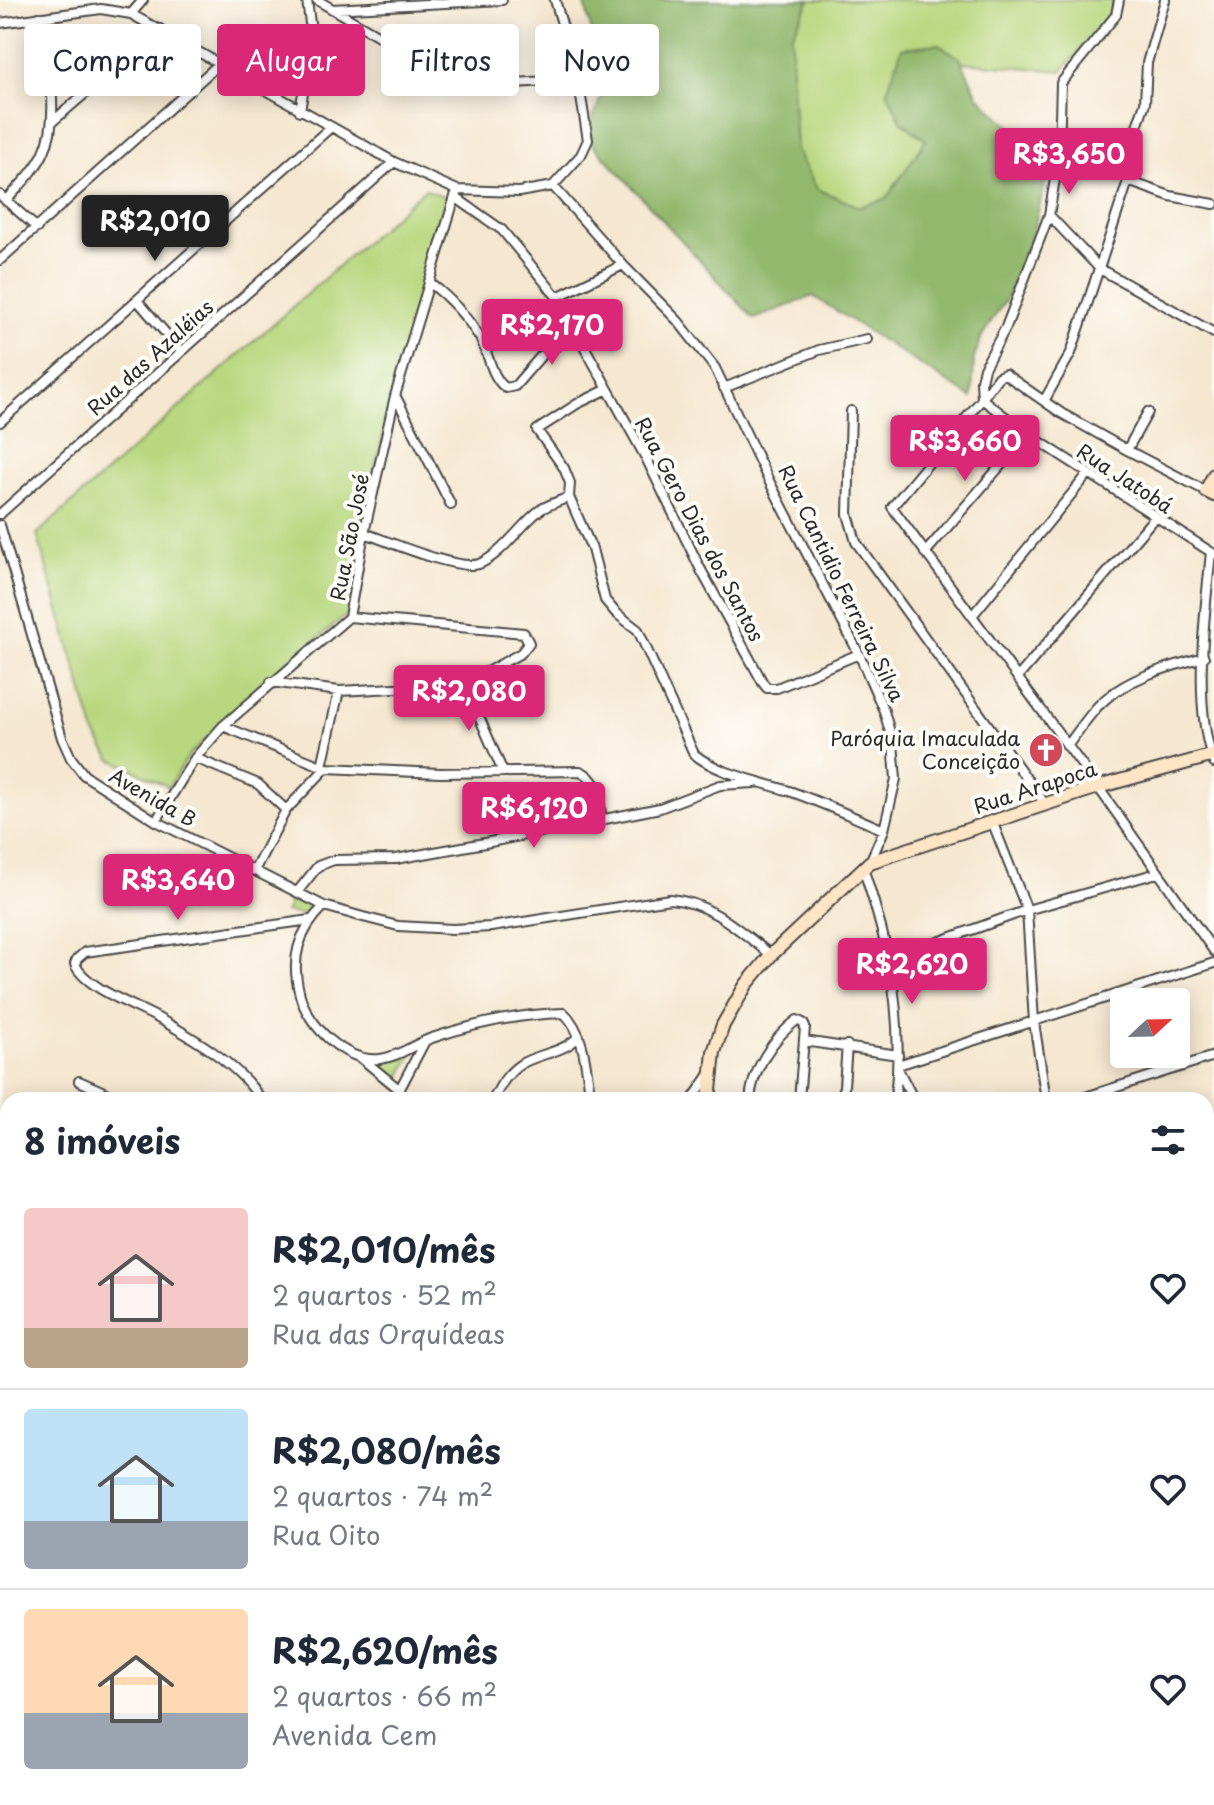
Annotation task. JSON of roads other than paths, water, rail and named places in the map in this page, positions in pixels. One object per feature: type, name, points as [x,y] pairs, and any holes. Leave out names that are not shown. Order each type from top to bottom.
[{"type":"street","points":[[131,14],[143,0]]},
{"type":"street","points":[[300,111],[312,39],[307,0]]},
{"type":"street","points":[[317,0],[454,80],[468,84],[535,81]]},
{"type":"street","points":[[332,9],[502,0]]},
{"type":"street","points":[[555,0],[562,24]]},
{"type":"street","points":[[982,399],[984,368],[1006,327],[1049,215],[1060,138],[1061,83],[1116,15],[1119,0]]},
{"type":"street","points":[[1044,401],[1071,353],[1128,181],[1134,135],[1145,103],[1147,63],[1165,0]]},
{"type":"street","points":[[0,23],[101,9],[131,14],[150,24]]},
{"type":"street","points":[[37,228],[3,198],[39,162],[50,137],[52,122],[48,73],[39,17]]},
{"type":"street","points":[[0,260],[217,66]]},
{"type":"street","points":[[52,122],[82,96]]},
{"type":"street","points":[[274,96],[456,194],[519,192],[553,186],[581,155],[588,140],[581,96]]},
{"type":"street","points":[[0,422],[331,127]]},
{"type":"street","name":"Rua das Azaléias","points":[[0,514],[394,162]]},
{"type":"street","points":[[1128,181],[1170,196],[1214,204]]},
{"type":"street","name":"Rua Cantidio Ferreira Silva","points":[[553,186],[699,345],[724,388],[859,654],[884,711],[893,743],[896,779],[884,830],[866,865],[771,955],[746,985],[723,1025],[714,1052],[710,1092]]},
{"type":"street","name":"Rua São José","points":[[156,821],[195,758],[223,726],[349,617],[364,533],[395,396],[456,194]]},
{"type":"street","name":"Rua Gero Dias dos Santos","points":[[456,194],[502,230],[557,297],[767,688],[777,688],[859,654]]},
{"type":"street","points":[[1049,215],[1100,269],[1214,333]]},
{"type":"street","points":[[557,297],[623,265]]},
{"type":"street","points":[[429,282],[448,296],[464,314],[482,341],[498,380],[506,388],[515,386],[541,356],[576,333]]},
{"type":"street","points":[[137,300],[181,351]]},
{"type":"street","points":[[724,388],[819,350],[867,339]]},
{"type":"street","points":[[1214,475],[1210,493],[1127,450],[1044,401],[1009,375],[1002,374],[892,507],[1214,951]]},
{"type":"street","points":[[608,389],[577,404],[537,430],[564,468],[570,483],[569,497],[592,549],[605,600],[638,630],[694,754],[702,760],[884,830]]},
{"type":"street","points":[[395,396],[451,505]]},
{"type":"street","name":"Rua Jatobá","points":[[982,399],[1028,434],[1213,553]]},
{"type":"street","points":[[851,411],[848,514],[856,542],[1045,804]]},
{"type":"street","points":[[1127,450],[1148,412]]},
{"type":"street","points":[[925,553],[1028,434]]},
{"type":"street","points":[[972,616],[1088,474]]},
{"type":"street","points":[[364,533],[445,561],[478,564],[518,533],[539,511],[569,497]]},
{"type":"street","points":[[1018,677],[1155,517]]},
{"type":"street","name":"Avenida B","points":[[0,525],[62,738],[71,758],[84,775],[156,821],[324,906],[398,926],[453,929],[491,927],[670,899],[682,900],[727,921],[771,955]]},
{"type":"street","points":[[1213,553],[1204,657],[1203,715],[1213,758]]},
{"type":"street","points":[[271,682],[339,691],[464,682],[521,653],[527,648],[529,638],[516,631],[349,617]]},
{"type":"street","points":[[1067,746],[1099,706],[1124,687],[1169,667],[1204,657]]},
{"type":"street","points":[[464,682],[503,772]]},
{"type":"street","points":[[255,869],[286,810],[324,767],[339,691]]},
{"type":"street","points":[[223,726],[324,767],[440,773],[580,771],[587,774],[596,786],[602,821]]},
{"type":"street","points":[[195,758],[258,784],[286,810]]},
{"type":"street","name":"Rua Arapoca","points":[[866,865],[1098,787],[1213,758]]},
{"type":"street","points":[[298,891],[318,866],[334,860],[396,859],[660,808],[720,785],[764,783]]},
{"type":"street","points":[[992,821],[1027,910],[1034,1022],[1045,1092]]},
{"type":"street","points":[[866,865],[891,959],[898,1063],[896,1092]]},
{"type":"street","points":[[891,959],[1027,910],[1157,873]]},
{"type":"street","points":[[324,906],[310,920],[296,949],[301,1001],[315,1028],[360,1057],[400,1090],[426,1040]]},
{"type":"street","points":[[256,1092],[247,1079],[159,1019],[83,978],[75,964],[85,952],[310,920]]},
{"type":"street","points":[[804,1041],[847,1045],[898,1063],[1214,963]]},
{"type":"street","points":[[360,1057],[378,1060],[449,1032],[538,1014],[564,1013],[579,1036],[590,1092]]},
{"type":"street","points":[[752,1092],[755,1074],[765,1056],[794,1022],[801,1021],[805,1027],[800,1092]]},
{"type":"street","points":[[498,1092],[513,1070],[524,1062],[570,1045],[579,1036]]},
{"type":"street","points":[[844,1092],[847,1045]]},
{"type":"street","points":[[1101,1092],[1214,1056]]},
{"type":"street","points":[[898,1063],[911,1092]]},
{"type":"street","points":[[697,1092],[711,1072]]},
{"type":"street","points":[[79,1081],[100,1092]]},
{"type":"place","name":"Paróquia Imaculada Conceição","points":[[1046,750]]}]
